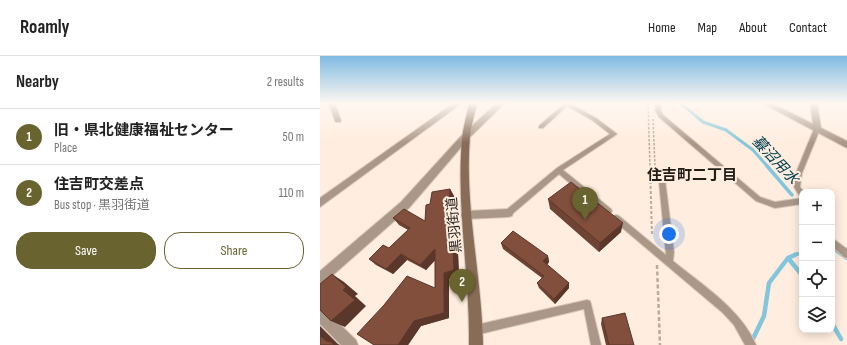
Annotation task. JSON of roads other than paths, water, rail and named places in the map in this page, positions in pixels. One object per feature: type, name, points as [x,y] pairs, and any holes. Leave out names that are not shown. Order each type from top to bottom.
[{"type":"street","points":[[320,203],[438,116]]},
{"type":"street","name":"黒羽街道","points":[[471,116],[466,136],[464,163],[466,215],[476,311],[476,345]]},
{"type":"street","points":[[320,279],[404,205],[466,136],[486,116]]},
{"type":"street","points":[[793,116],[847,145]]},
{"type":"street","points":[[816,116],[817,129]]},
{"type":"street","points":[[466,215],[508,213]]},
{"type":"street","points":[[320,315],[351,345]]},
{"type":"lane","points":[[337,116],[338,121]]},
{"type":"lane","points":[[541,127],[552,116]]},
{"type":"lane","points":[[508,213],[559,170],[614,134],[590,116]]},
{"type":"lane","points":[[662,116],[758,199],[775,205],[799,201]]},
{"type":"lane","points":[[799,190],[797,187],[798,173],[817,129]]},
{"type":"lane","points":[[559,170],[726,310],[750,342]]},
{"type":"lane","points":[[661,170],[670,252],[669,262]]},
{"type":"lane","points":[[835,243],[847,254]]},
{"type":"lane","points":[[476,330],[587,304],[596,345]]},
{"type":"waterway","name":"蟇沼用水","points":[[696,116],[703,122],[726,130],[753,150],[768,167]]},
{"type":"waterway","name":"蟇沼用水","points":[[767,166],[792,195]]},
{"type":"waterway","points":[[835,249],[847,258]]},
{"type":"waterway","points":[[788,258],[797,254]]},
{"type":"waterway","points":[[750,345],[764,316],[769,283],[788,258]]},
{"type":"waterway","points":[[788,258],[799,271]]},
{"type":"waterway","points":[[835,328],[841,339]]},
{"type":"place","name":"旧・県北健康福祉センター","points":[[585,220]]},
{"type":"place","name":"住吉町交差点","points":[[462,302]]},
{"type":"district","name":"住吉町二丁目","points":[[692,175]]}]
